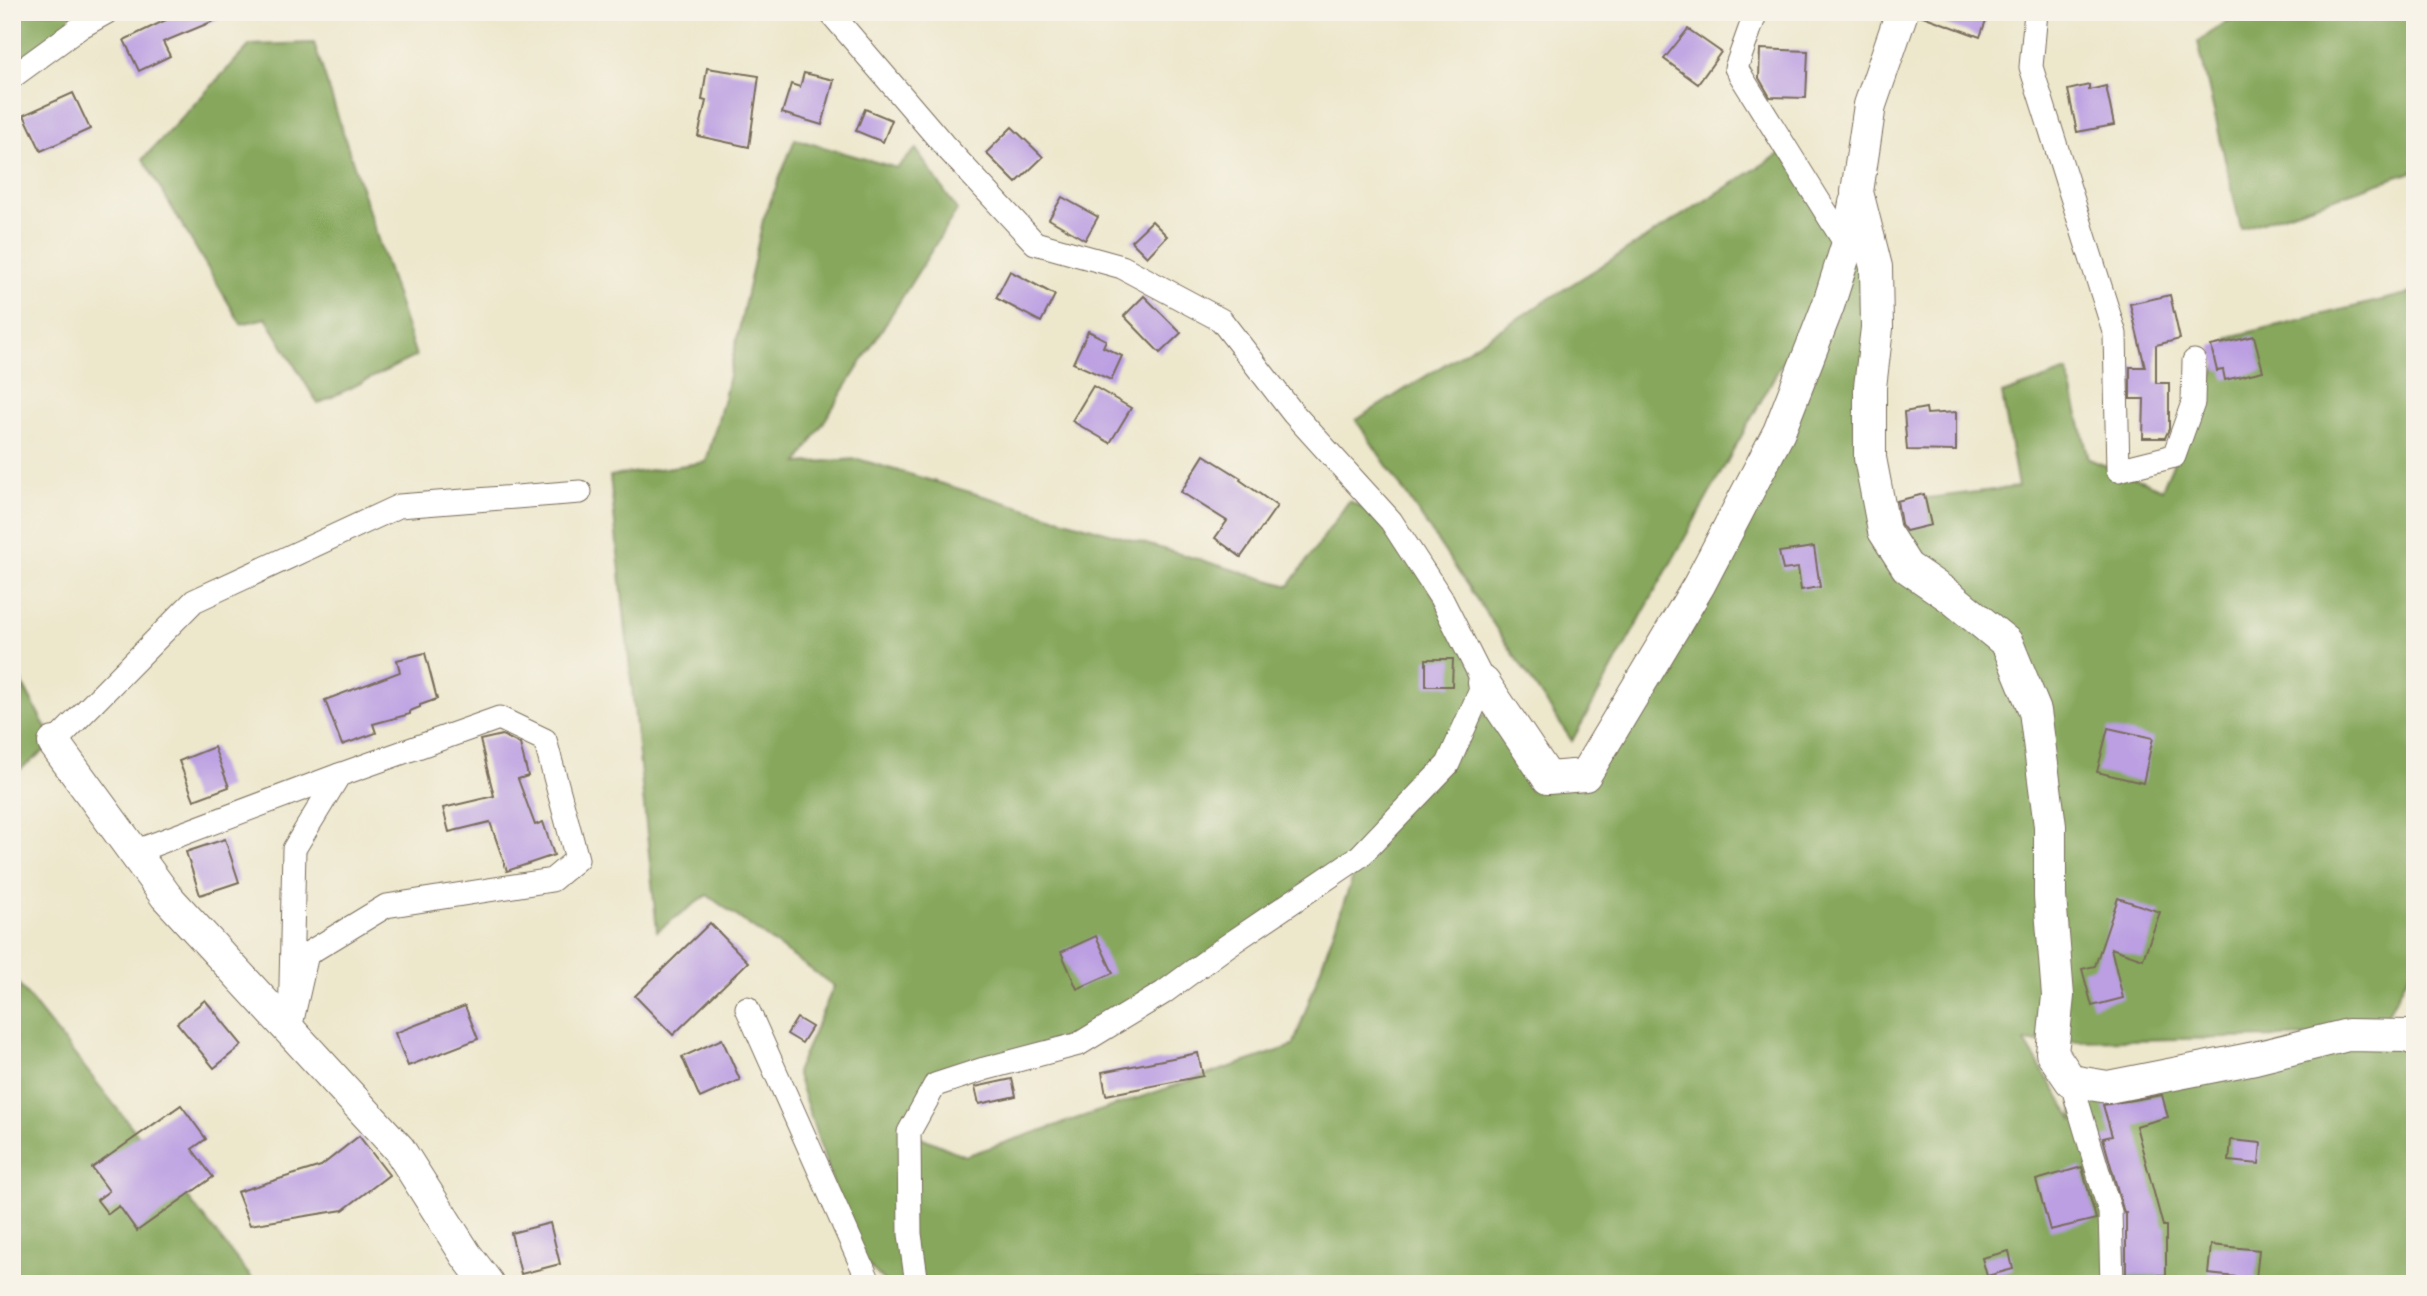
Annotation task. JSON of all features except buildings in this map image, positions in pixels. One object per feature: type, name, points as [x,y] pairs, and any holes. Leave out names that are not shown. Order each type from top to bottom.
[{"type":"street","points":[[12,77],[82,26],[107,12]]},
{"type":"street","points":[[830,12],[943,144],[1035,243],[1122,267],[1221,320],[1293,413],[1391,521],[1441,598],[1484,682],[1548,778],[1585,775],[1699,585],[1779,432],[1828,306],[1847,246],[1870,104],[1902,12]]},
{"type":"street","points":[[1756,12],[1736,68],[1847,246]]},
{"type":"street","points":[[2036,12],[2031,67],[2115,334],[2118,470],[2174,456],[2193,403],[2194,361]]},
{"type":"street","points":[[1857,192],[1877,267],[1877,328],[1870,387],[1870,458],[1884,531],[1908,567],[1952,598],[2007,643],[2035,710],[2050,826],[2050,897],[2058,996],[2052,1053],[2071,1081],[2110,1212],[2112,1284]]},
{"type":"street","points":[[488,1284],[466,1255],[399,1149],[166,896],[54,743],[194,601],[399,506],[580,492]]},
{"type":"street","points":[[917,1284],[910,1234],[908,1132],[935,1085],[1080,1044],[1163,993],[1360,856],[1448,764],[1484,682]]},
{"type":"street","points":[[134,852],[499,718],[545,740],[577,859],[552,880],[386,906],[307,954],[290,1029]]},
{"type":"street","points":[[290,1029],[294,849],[339,775]]},
{"type":"street","points":[[747,1008],[870,1284]]},
{"type":"street","points":[[2071,1081],[2108,1087],[2255,1058],[2348,1035],[2406,1036],[2415,1039]]},
{"type":"green space","points":[[12,12],[87,12],[12,73]]},
{"type":"green space","points":[[2240,12],[2415,12],[2415,171],[2241,229],[2198,42]]},
{"type":"green space","points":[[314,43],[416,356],[318,404],[266,318],[241,324],[143,159],[250,45]]},
{"type":"green space","points":[[795,139],[897,168],[916,149],[957,210],[798,463],[858,459],[1289,586],[1349,501],[1391,521],[1484,683],[1459,743],[1496,700],[1547,778],[1585,775],[1733,521],[1865,225],[1879,504],[2018,487],[2002,394],[2067,371],[2089,459],[2162,489],[2229,337],[2415,292],[2415,963],[2376,1035],[2415,1048],[2415,1284],[887,1284],[856,1253],[796,1072],[834,986],[707,895],[657,931],[610,476],[706,462],[724,398],[763,220]],"holes":[[[1360,857],[1293,1046],[965,1156],[909,1132],[935,1085],[1080,1044]],[[2334,1036],[2071,1081],[2074,1121],[2025,1042]]]},
{"type":"green space","points":[[1786,150],[1847,246],[1572,741],[1356,420]]},
{"type":"green space","points":[[12,664],[54,743],[12,776]]},
{"type":"green space","points":[[12,976],[254,1281],[250,1284],[12,1284]]}]
